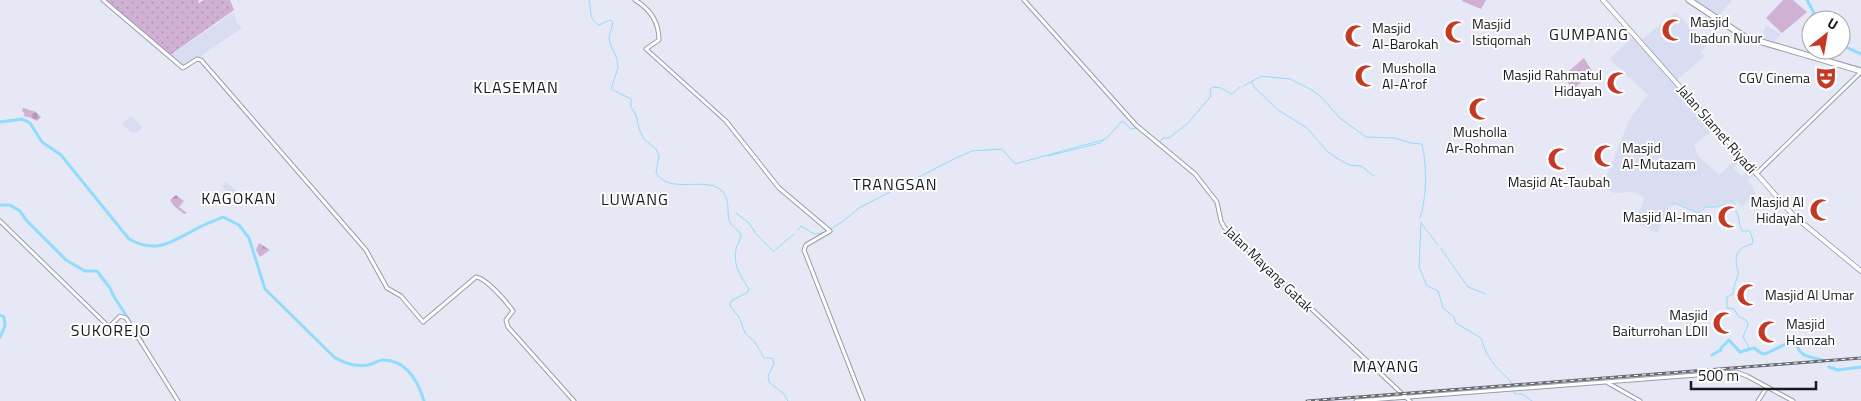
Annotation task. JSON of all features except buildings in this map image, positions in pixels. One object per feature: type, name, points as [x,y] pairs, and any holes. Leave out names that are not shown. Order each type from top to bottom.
[{"type":"highway","points":[[1689,0],[1746,37],[1830,61]]},
{"type":"highway","points":[[1694,0],[1746,34],[1861,71]]},
{"type":"main road","name":"Jalan Slamet Riyadi","points":[[1603,0],[1794,216],[1861,271]]},
{"type":"street","points":[[103,0],[182,68],[198,59],[201,60],[366,250],[387,288],[401,296],[423,322],[476,277],[480,278],[496,290],[514,311],[506,320],[508,327],[574,401]]},
{"type":"street","points":[[635,0],[644,5],[651,14],[658,33],[659,40],[646,49],[726,121],[779,188],[830,231],[806,245],[804,250],[863,401]]},
{"type":"street","name":"Jalan Mayang Gatak","points":[[1024,0],[1136,124],[1191,170],[1218,204],[1221,222],[1224,227],[1409,401]]},
{"type":"street","points":[[1756,174],[1861,71]]},
{"type":"street","points":[[0,221],[108,326],[120,316],[126,318],[178,401]]},
{"type":"street","points":[[1356,401],[1736,372],[1793,401]]},
{"type":"street","points":[[1607,382],[1640,401]]},
{"type":"street","points":[[1758,401],[1767,387]]},
{"type":"shaded area","points":[[1695,0],[1732,0],[1719,16]]},
{"type":"shaded area","points":[[234,12],[236,22],[242,28],[185,67],[171,55]]},
{"type":"shaded area","points":[[1676,12],[1706,46],[1701,52],[1705,56],[1677,80],[1641,40]]},
{"type":"shaded area","points":[[1766,25],[1781,35],[1774,41],[1761,38]]},
{"type":"shaded area","points":[[1592,26],[1599,34],[1591,42],[1584,34]]},
{"type":"shaded area","points":[[1631,38],[1634,38],[1715,129],[1694,145],[1699,157],[1719,175],[1738,157],[1741,160],[1733,168],[1742,176],[1749,168],[1754,174],[1747,181],[1753,187],[1755,194],[1742,207],[1737,201],[1735,207],[1724,203],[1717,206],[1703,207],[1698,212],[1675,202],[1670,205],[1657,233],[1634,222],[1644,200],[1643,197],[1633,192],[1614,193],[1602,187],[1630,118],[1648,95],[1611,60],[1611,57]]},
{"type":"shaded area","points":[[132,116],[142,128],[138,132],[131,132],[121,124]]},
{"type":"shaded area","points":[[226,182],[237,191],[228,201],[221,195],[225,190],[222,187]]},
{"type":"green space","points":[[106,0],[200,0],[198,1],[199,3],[204,0],[230,0],[234,10],[170,55]]},
{"type":"green space","points":[[1462,0],[1486,0],[1481,9]]},
{"type":"green space","points":[[1783,0],[1793,0],[1805,10],[1801,10],[1801,17],[1782,33],[1766,18]]},
{"type":"green space","points":[[1584,58],[1592,71],[1574,89],[1562,77]]},
{"type":"green space","points":[[23,108],[36,112],[41,117],[37,121],[23,116],[25,114],[22,111]]},
{"type":"green space","points":[[176,195],[184,201],[179,207],[187,213],[184,214],[170,200]]},
{"type":"green space","points":[[259,243],[270,250],[260,257],[256,250]]},
{"type":"waterway","points":[[589,0],[592,17],[596,23],[599,25],[610,20],[613,22],[609,38],[617,59],[618,68],[611,89],[631,99],[631,107],[636,115],[639,129],[644,139],[656,149],[659,156],[656,173],[670,183],[714,186],[721,190],[726,197],[729,220],[741,235],[735,256],[737,267],[749,290],[731,301],[730,306],[739,317],[745,333],[755,342],[764,358],[772,358],[774,363],[768,376],[769,382],[784,394],[788,401]]},
{"type":"waterway","points":[[1807,0],[1812,10]]},
{"type":"waterway","points":[[1851,50],[1861,54]]},
{"type":"waterway","points":[[1244,86],[1261,76],[1290,79],[1312,90],[1340,118],[1366,137],[1394,138],[1422,144],[1425,162],[1425,181],[1424,201],[1420,218]]},
{"type":"waterway","points":[[1252,82],[1254,87],[1278,110],[1307,128],[1326,150],[1335,157],[1349,165],[1361,166],[1374,176]]},
{"type":"waterway","points":[[1160,142],[1163,138],[1169,138],[1188,123],[1211,96],[1210,89],[1213,87],[1221,88],[1232,94],[1240,87]]},
{"type":"waterway","points":[[0,122],[22,119],[30,123],[42,142],[61,155],[129,239],[139,244],[148,246],[165,244],[223,217],[239,225],[249,238],[265,289],[334,357],[346,363],[363,366],[383,360],[399,364],[415,379],[424,401]]},
{"type":"waterway","points":[[829,230],[859,208],[972,151],[1002,149],[1015,164],[1106,139],[1121,122],[1124,122],[1131,129],[1137,128]]},
{"type":"waterway","points":[[1048,156],[1100,143],[1104,140]]},
{"type":"waterway","points":[[1671,205],[1675,203],[1698,213],[1706,207],[1717,207],[1725,204],[1734,208],[1738,214],[1742,231],[1750,231],[1752,244],[1741,249],[1737,255],[1738,275],[1733,294],[1727,297],[1727,308],[1734,309],[1738,316],[1747,321],[1748,325],[1743,337],[1750,349]]},
{"type":"waterway","points":[[0,205],[10,205],[20,211],[26,220],[66,260],[85,271],[97,271],[110,288],[143,342]]},
{"type":"waterway","points":[[736,213],[749,223],[756,234],[774,252]]},
{"type":"waterway","points":[[1421,222],[1419,267],[1427,286],[1438,291],[1443,308],[1454,317],[1456,323],[1481,338],[1486,352],[1495,366],[1512,383]]},
{"type":"waterway","points":[[1421,223],[1438,245]]},
{"type":"waterway","points":[[798,230],[801,226],[814,234],[825,232]]},
{"type":"waterway","points":[[775,250],[794,234]]},
{"type":"waterway","points":[[1441,248],[1443,252]]},
{"type":"waterway","points":[[1444,253],[1468,287],[1486,294]]},
{"type":"waterway","points":[[0,315],[4,317],[5,326],[0,337]]},
{"type":"waterway","points":[[1721,348],[1729,340],[1740,352],[1754,348],[1765,354],[1792,341],[1796,343],[1803,354],[1822,360]]},
{"type":"waterway","points":[[1712,355],[1721,350]]},
{"type":"waterway","points":[[1829,367],[1838,370],[1861,367]]},
{"type":"waterway","points":[[1513,391],[1515,394],[1522,394],[1532,401]]},
{"type":"railway","points":[[1307,401],[1861,358]]},
{"type":"place","name":"Masjid Ibadun Nuur","points":[[1673,30]]},
{"type":"place","name":"Masjid Istiqomah","points":[[1456,32]]},
{"type":"place","name":"Masjid Al-Barokah","points":[[1356,36]]},
{"type":"place","name":"Musholla Al-A'rof","points":[[1366,76]]},
{"type":"place","name":"CGV Cinema","points":[[1826,78]]},
{"type":"place","name":"Masjid Rahmatul Hidayah","points":[[1618,83]]},
{"type":"place","name":"Musholla Ar-Rohman","points":[[1480,109]]},
{"type":"place","name":"Masjid Al-Mutazam","points":[[1605,156]]},
{"type":"place","name":"Masjid At-Taubah","points":[[1559,159]]},
{"type":"place","name":"Masjid Al Hidayah","points":[[1821,210]]},
{"type":"place","name":"Masjid Al-Iman","points":[[1729,217]]},
{"type":"place","name":"Masjid Al Umar","points":[[1748,295]]},
{"type":"place","name":"Masjid Baiturrohan LDII","points":[[1724,323]]},
{"type":"place","name":"Masjid Hamzah","points":[[1769,332]]},
{"type":"district","name":"GUMPANG","points":[[1589,34]]},
{"type":"district","name":"KLASEMAN","points":[[516,87]]},
{"type":"district","name":"TRANGSAN","points":[[895,184]]},
{"type":"district","name":"KAGOKAN","points":[[239,198]]},
{"type":"district","name":"LUWANG","points":[[635,199]]},
{"type":"district","name":"SUKOREJO","points":[[111,330]]},
{"type":"district","name":"MAYANG","points":[[1386,366]]}]
